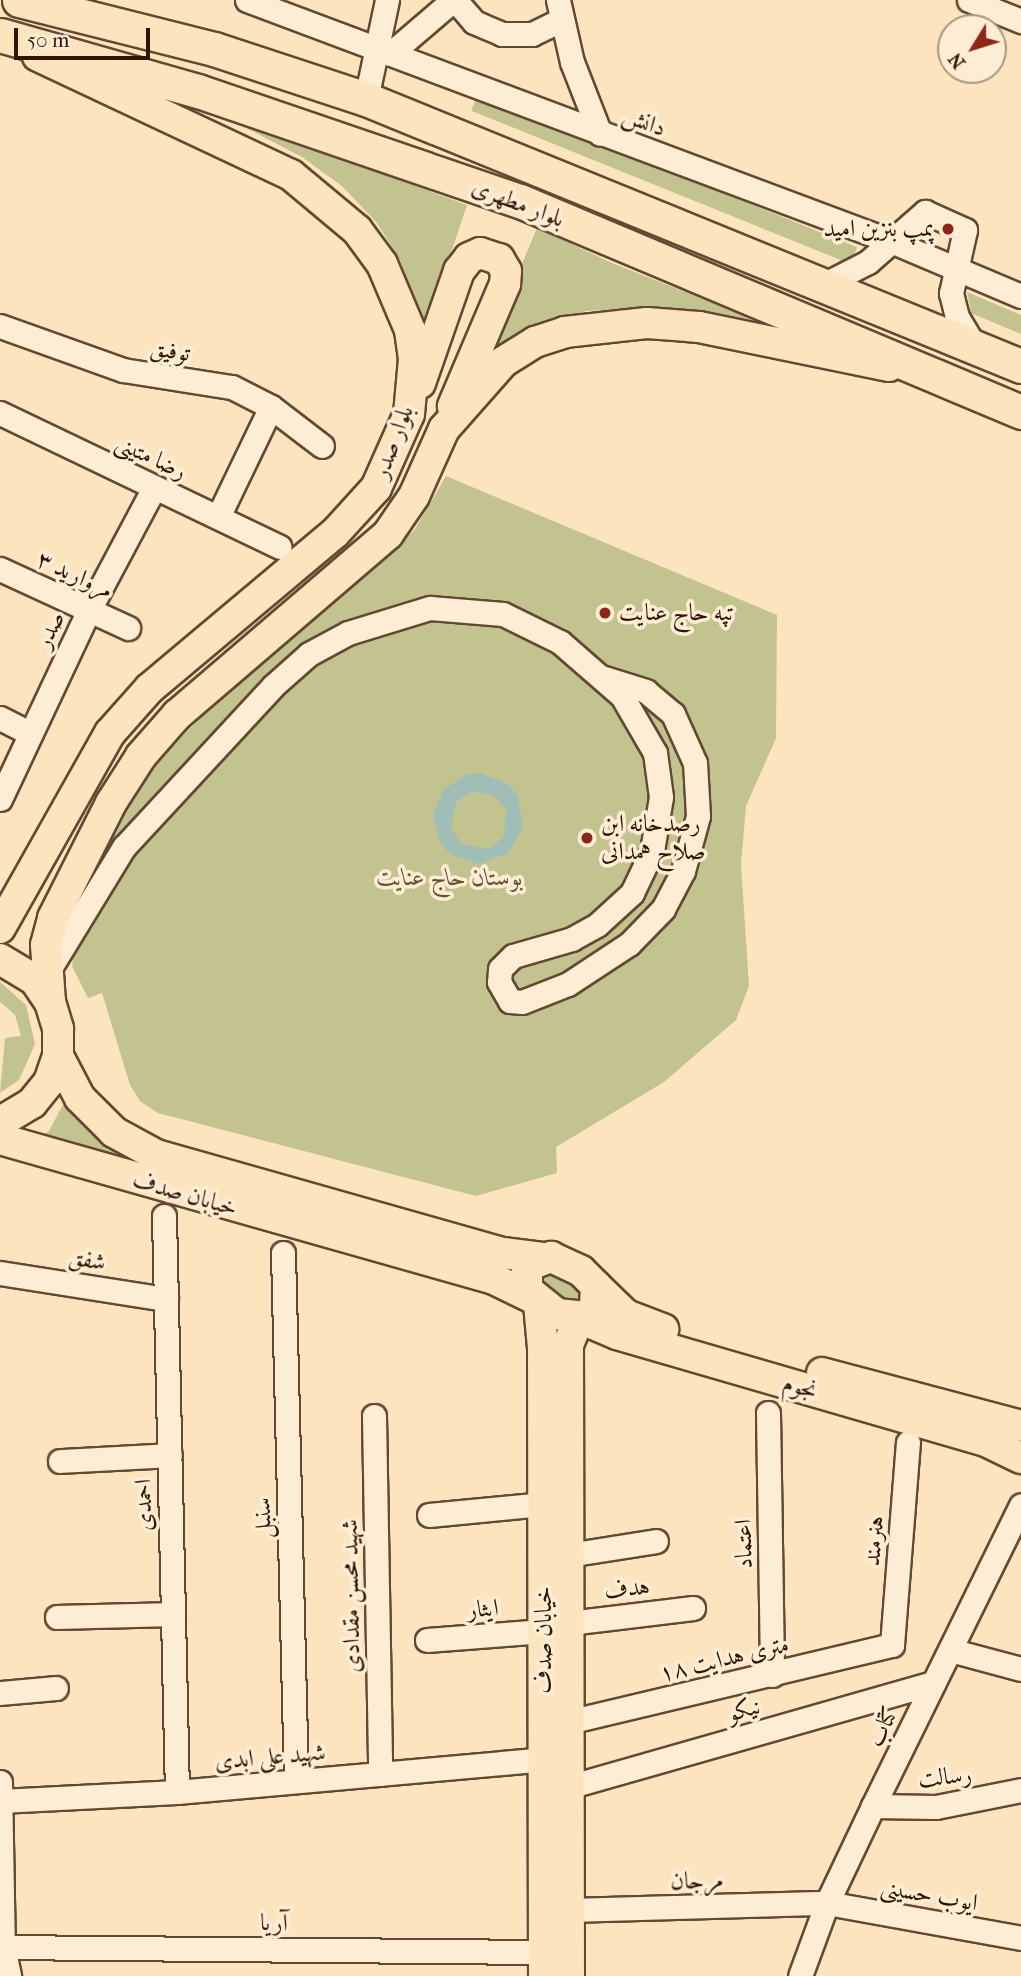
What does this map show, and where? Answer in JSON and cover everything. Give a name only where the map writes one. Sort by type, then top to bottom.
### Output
[{"type":"highway","name":"بلوار مطهری","points":[[19,0],[214,49],[366,99],[819,287],[1021,366]]},
{"type":"highway","name":"بلوار مطهری","points":[[0,37],[198,91],[520,201],[1021,412]]},
{"type":"main road","name":"بلوار صدر","points":[[0,37],[291,175],[357,230],[382,264],[410,330],[414,359],[409,414],[376,488],[360,509],[150,688],[110,733],[0,928]]},
{"type":"main road","points":[[409,414],[459,271],[469,258],[490,254],[499,258],[506,271],[505,284],[444,429]]},
{"type":"main road","name":"بلوار صدر","points":[[48,989],[46,945],[53,918],[111,803],[141,756],[177,715],[388,534],[414,496],[444,429],[503,362],[535,341],[606,324],[699,327],[926,373]]},
{"type":"main road","points":[[0,959],[48,989],[58,1029],[58,1056],[48,1082],[32,1103],[0,1122]]},
{"type":"main road","name":"خیابان صدف","points":[[58,1056],[89,1107],[114,1132],[156,1155],[503,1253],[541,1258]]},
{"type":"main road","name":"خیابان صدف","points":[[0,1139],[494,1279],[535,1300],[544,1348],[544,1504],[568,1722],[569,1976]]},
{"type":"main road","points":[[541,1258],[565,1261],[596,1286],[595,1308],[579,1318],[557,1314],[535,1300],[524,1271],[541,1258]]},
{"type":"main road","name":"نجوم","points":[[596,1286],[626,1315],[650,1325],[1021,1426]]},
{"type":"main road","name":"خیابان صدف","points":[[544,1964],[544,1759],[556,1627],[568,1555],[568,1345],[579,1318]]},
{"type":"main road","name":"نجوم","points":[[579,1318],[617,1334],[988,1443],[1021,1458]]},
{"type":"street","name":"دانش","points":[[248,0],[893,242],[1021,296]]},
{"type":"street","points":[[366,99],[384,52],[387,0]]},
{"type":"street","points":[[384,52],[454,0],[474,22],[502,34],[532,34],[558,10],[600,134]]},
{"type":"street","points":[[969,0],[1021,21]]},
{"type":"street","points":[[819,287],[848,275],[893,242],[925,212],[965,230],[953,267],[953,306],[975,347]]},
{"type":"street","name":"توفیق","points":[[0,326],[123,370],[232,387],[271,407],[323,446]]},
{"type":"street","points":[[218,517],[271,407]]},
{"type":"street","name":"رضا متینی","points":[[0,413],[280,547]]},
{"type":"street","name":"صدر","points":[[0,799],[89,610],[155,488]]},
{"type":"street","name":"مروارید ۳","points":[[0,569],[128,628]]},
{"type":"street","points":[[48,989],[124,847],[253,705],[294,666],[328,643],[430,608],[470,609],[526,623],[560,642],[601,677],[633,712],[655,753],[662,797],[652,851],[632,893],[597,925],[504,962],[499,982],[510,1001],[550,993],[629,944],[672,894],[690,846],[698,793],[685,734],[673,714],[646,691],[601,677]]},
{"type":"street","points":[[0,718],[30,733]]},
{"type":"street","name":"احمدی","points":[[164,1216],[177,1792]]},
{"type":"street","name":"سنبل","points":[[283,1253],[296,1781]]},
{"type":"street","name":"شفق","points":[[0,1273],[166,1299]]},
{"type":"street","name":"اعتماد","points":[[768,1413],[772,1675]]},
{"type":"street","name":"شهید محسن مقدادی","points":[[374,1416],[380,1774]]},
{"type":"street","name":"هنرمند","points":[[891,1644],[908,1443]]},
{"type":"street","points":[[60,1461],[170,1455]]},
{"type":"street","points":[[429,1515],[544,1504]]},
{"type":"street","name":"کتاب","points":[[800,1976],[827,1903],[1021,1505]]},
{"type":"street","points":[[568,1555],[656,1541]]},
{"type":"street","name":"هدف","points":[[556,1627],[693,1608]]},
{"type":"street","points":[[57,1617],[173,1614]]},
{"type":"street","name":"ایثار","points":[[427,1640],[556,1627]]},
{"type":"street","name":"۱۸ متری هدایت","points":[[568,1722],[772,1675],[891,1644]]},
{"type":"street","points":[[950,1650],[1021,1669]]},
{"type":"street","name":"نیکو","points":[[568,1787],[934,1683]]},
{"type":"street","points":[[0,1693],[56,1688]]},
{"type":"street","name":"شهید علی ابدی","points":[[1,1795],[177,1792],[544,1759]]},
{"type":"street","name":"رسالت","points":[[873,1806],[936,1807],[1021,1790]]},
{"type":"street","points":[[1,1795],[2,1947],[9,1976]]},
{"type":"street","name":"مرجان","points":[[569,1910],[827,1903]]},
{"type":"street","name":"ایوب حسینی","points":[[827,1903],[1021,1938]]},
{"type":"street","name":"آریا","points":[[2,1947],[544,1964]]},
{"type":"green space","points":[[478,94],[857,247],[850,264],[471,111]]},
{"type":"green space","points":[[214,111],[467,205],[425,330],[400,260],[377,223],[343,187],[302,157]]},
{"type":"green space","points":[[537,228],[612,263],[756,320],[659,307],[586,311],[515,335],[484,355]]},
{"type":"green space","points":[[967,292],[1021,315],[1021,334],[971,313]]},
{"type":"green space","name":"بوستان حاج عنایت","points":[[446,476],[777,615],[776,738],[746,806],[741,865],[749,986],[736,1020],[664,1082],[556,1147],[557,1173],[476,1196],[158,1113],[140,1101],[130,1085],[102,993],[88,998],[72,966],[78,915],[124,807],[150,770],[224,693],[373,570],[415,529]]},
{"type":"green space","points":[[0,982],[26,1005],[35,1044],[19,1080],[0,1093],[5,1038],[21,1036],[15,1015],[0,1002]]},
{"type":"green space","points":[[66,1099],[89,1128],[146,1165],[37,1138],[49,1131]]},
{"type":"green space","points":[[537,1267],[583,1285],[582,1307],[555,1303],[533,1272]]},
{"type":"water","points":[[480,773],[508,784],[518,796],[523,827],[508,853],[479,864],[450,854],[440,843],[433,816],[443,790],[466,775]],"holes":[[[472,792],[492,794],[506,808],[504,837],[488,849],[462,844],[451,829],[456,802]]]},
{"type":"place","name":"پمپ بنزین امید","points":[[948,229]]},
{"type":"place","name":"تپه حاج عنایت","points":[[605,613]]},
{"type":"place","name":"رصدخانه ابن صلاح همدانی","points":[[587,838]]}]
